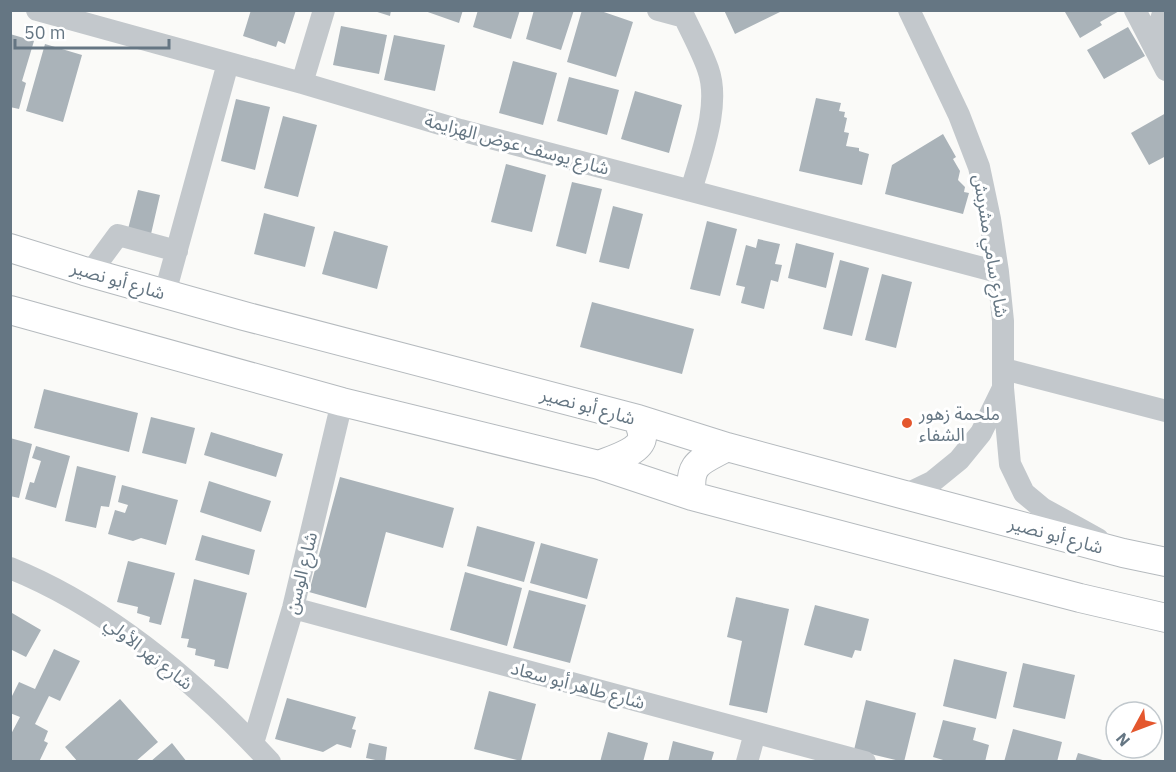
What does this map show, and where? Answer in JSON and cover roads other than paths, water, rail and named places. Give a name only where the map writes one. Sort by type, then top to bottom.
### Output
[{"type":"main road","name":"شارع أبو نصير","points":[[10,248],[244,316],[638,419],[727,447],[905,495],[1123,553],[1166,562]]},
{"type":"main road","points":[[10,310],[342,402],[598,465],[692,496],[1069,595],[1166,618]]},
{"type":"main road","points":[[598,465],[623,456],[639,445],[643,434],[638,419]]},
{"type":"main road","points":[[692,496],[690,481],[695,467],[727,447]]},
{"type":"street","name":"شارع يوسف عوض الهزايمة","points":[[37,10],[302,83],[460,130],[998,272]]},
{"type":"street","points":[[302,83],[324,10]]},
{"type":"street","points":[[658,10],[682,14],[709,71],[713,100],[691,191]]},
{"type":"street","name":"شارع سامي مشربش","points":[[909,10],[959,115],[979,167],[998,272],[1003,321],[1003,379],[1010,464],[1024,493],[1042,508],[1123,553]]},
{"type":"street","points":[[1135,10],[1166,70]]},
{"type":"street","points":[[1153,45],[1164,10]]},
{"type":"street","points":[[165,293],[228,63]]},
{"type":"street","points":[[90,273],[118,235],[177,251]]},
{"type":"street","points":[[1003,379],[1166,411]]},
{"type":"street","name":"شارع سامي مشربش","points":[[905,495],[932,482],[959,460],[981,433],[1003,379]]},
{"type":"street","name":"شارع الوسن","points":[[253,743],[292,608],[342,402]]},
{"type":"street","name":"شارع نهر الأولي","points":[[10,568],[36,578],[83,603],[152,653],[208,700],[270,762]]},
{"type":"street","name":"شارع طاهر أبو سعاد","points":[[292,608],[864,762]]},
{"type":"street","points":[[747,762],[755,733]]},
{"type":"place","name":"ملحمة زهور الشفاء","points":[[907,423]]}]
